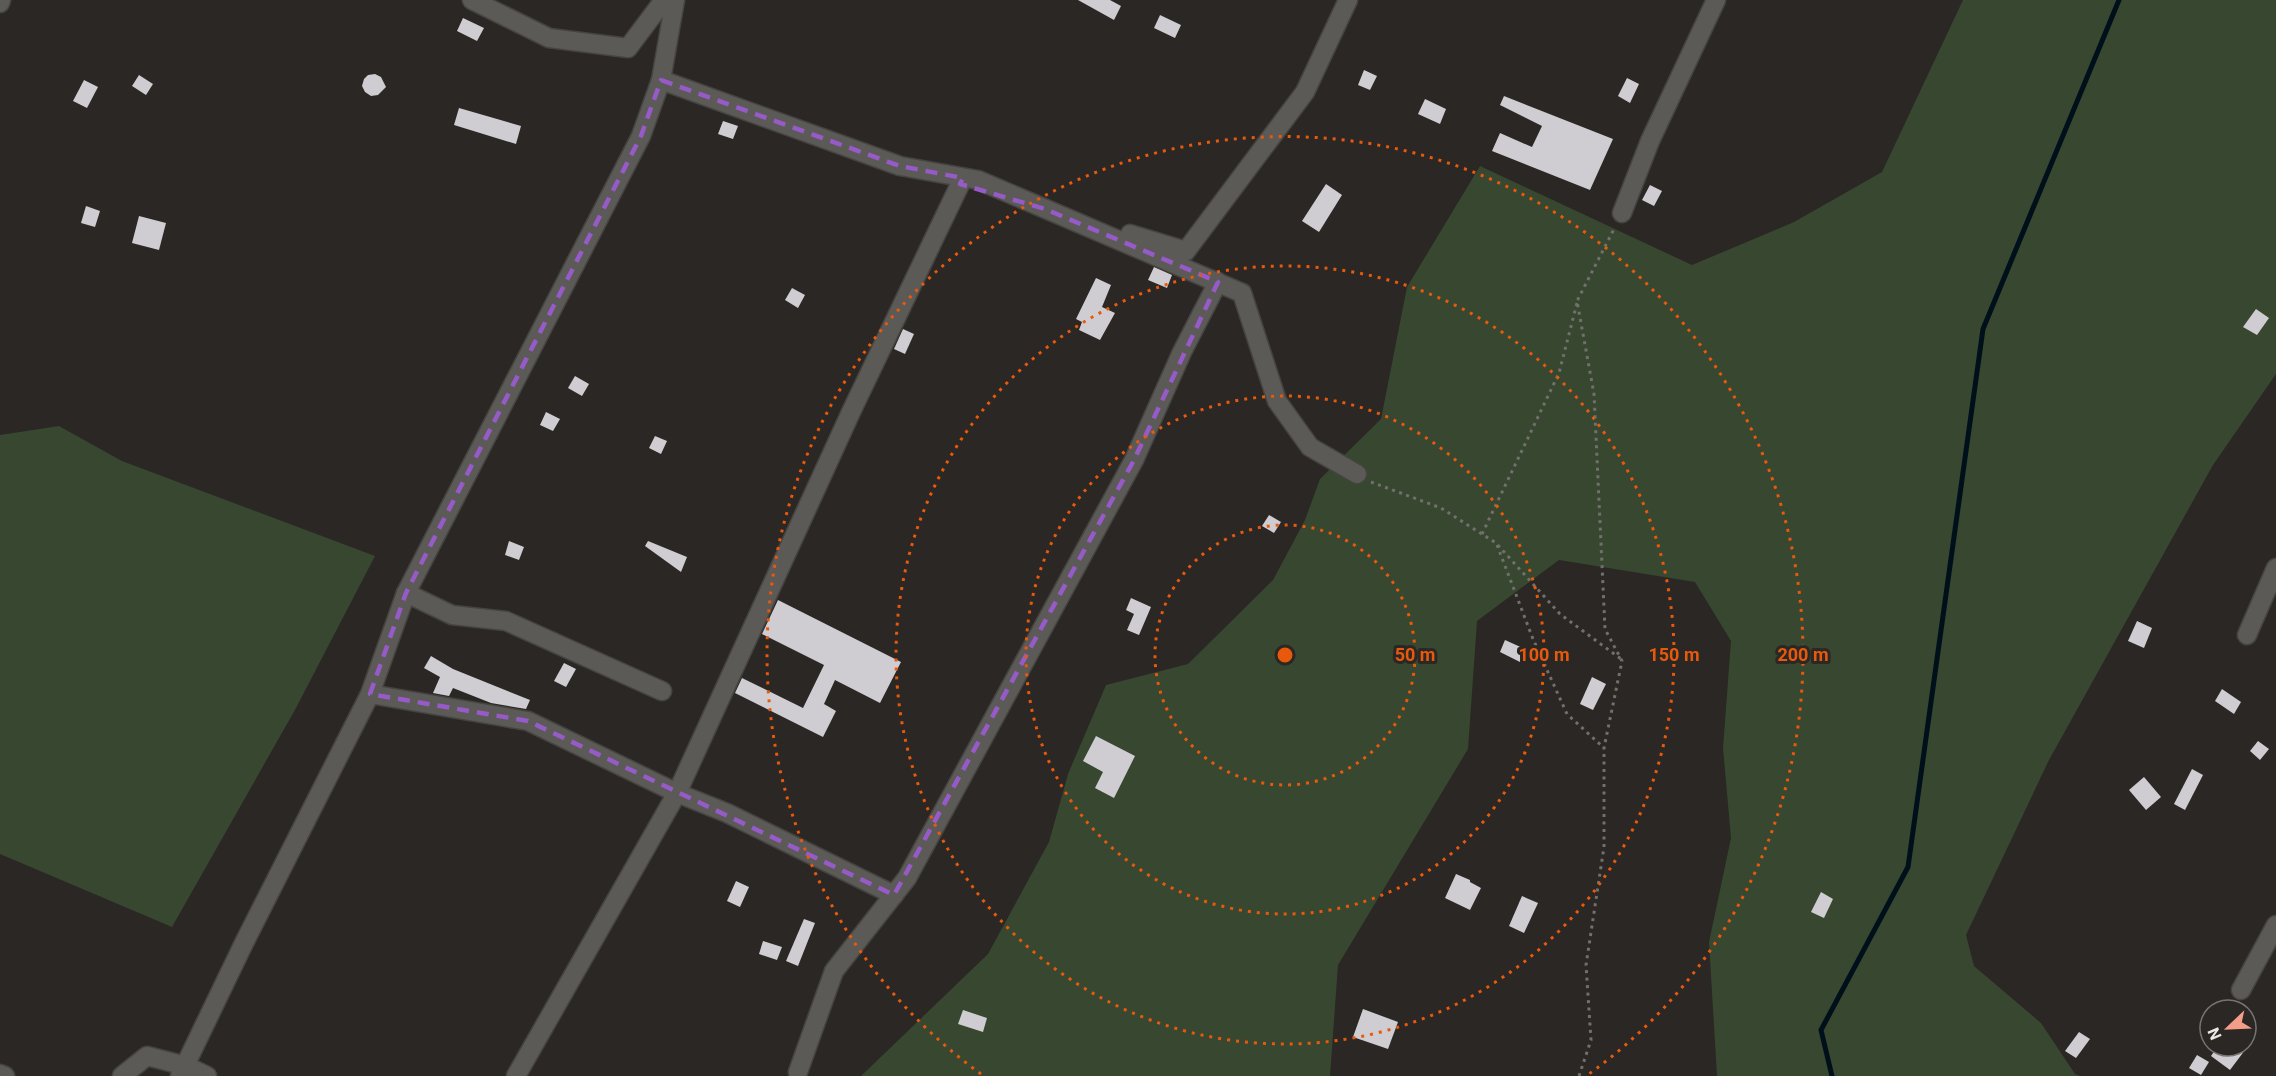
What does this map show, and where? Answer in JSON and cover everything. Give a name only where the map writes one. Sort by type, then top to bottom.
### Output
[{"type":"street","points":[[472,0],[549,38],[628,48],[664,0]]},
{"type":"street","points":[[183,1071],[244,943],[370,694],[406,593],[636,145],[661,80],[675,0]]},
{"type":"street","points":[[924,173],[1186,251],[1305,92],[1348,0]]},
{"type":"street","points":[[1622,213],[1650,141],[1716,0]]},
{"type":"street","points":[[661,80],[900,166],[978,180],[1242,293],[1277,400],[1310,447],[1357,474]]},
{"type":"street","points":[[516,1076],[677,793],[850,412],[963,178]]},
{"type":"street","points":[[798,1072],[834,970],[908,878],[1134,460],[1182,352],[1218,282]]},
{"type":"street","points":[[2247,635],[2276,568]]},
{"type":"street","points":[[406,593],[452,615],[506,621],[662,691]]},
{"type":"street","points":[[370,694],[528,721],[677,793],[727,813],[894,895]]},
{"type":"street","points":[[2241,990],[2276,925]]},
{"type":"street","points":[[122,1076],[147,1056],[183,1071],[207,1076]]},
{"type":"street","points":[[0,1074],[5,1076]]},
{"type":"path","points":[[1482,534],[1559,373],[1577,301],[1622,213]]},
{"type":"path","points":[[1577,301],[1594,394],[1605,629],[1622,661],[1604,748],[1604,847],[1586,965],[1591,1040],[1579,1076]]},
{"type":"path","points":[[1357,474],[1382,487],[1441,508],[1496,543],[1560,615],[1622,661]]},
{"type":"path","points":[[1496,543],[1533,639],[1567,714],[1604,748]]},
{"type":"highlighted area","points":[[661,80],[900,166],[963,178],[960,184],[1045,209],[1218,282],[1134,460],[894,895],[528,721],[370,694],[406,593],[641,136]]},
{"type":"green space","points":[[1963,0],[2276,0],[2276,374],[2213,465],[2049,760],[1966,935],[1974,966],[2041,1023],[2075,1074],[2080,1076],[1717,1076],[1709,942],[1731,838],[1723,748],[1731,641],[1695,582],[1559,560],[1477,621],[1468,749],[1338,965],[1330,1076],[861,1076],[988,954],[1049,842],[1068,774],[1106,685],[1188,664],[1273,580],[1305,520],[1320,479],[1381,419],[1407,287],[1480,166],[1692,265],[1794,222],[1882,172]]},
{"type":"green space","points":[[59,426],[122,461],[375,556],[296,708],[172,927],[0,854],[0,435]]},
{"type":"building","points":[[1078,0],[1110,0],[1121,6],[1114,20]]},
{"type":"building","points":[[1160,15],[1181,25],[1175,38],[1154,28]]},
{"type":"building","points":[[463,18],[484,28],[477,41],[457,31]]},
{"type":"building","points":[[1364,70],[1377,76],[1370,90],[1358,85]]},
{"type":"building","points":[[375,74],[381,77],[386,87],[378,95],[371,96],[362,86],[368,75]]},
{"type":"building","points":[[139,75],[153,84],[146,95],[132,86]]},
{"type":"building","points":[[1627,78],[1639,84],[1630,103],[1618,96]]},
{"type":"building","points":[[84,80],[98,87],[87,108],[73,101]]},
{"type":"building","points":[[1504,96],[1613,139],[1590,190],[1492,151],[1500,133],[1532,147],[1542,126],[1500,105]]},
{"type":"building","points":[[1425,99],[1446,109],[1440,124],[1418,114]]},
{"type":"building","points":[[459,108],[521,126],[516,144],[454,125]]},
{"type":"building","points":[[723,121],[738,126],[733,139],[718,134]]},
{"type":"building","points":[[1326,184],[1342,195],[1319,232],[1302,221]]},
{"type":"building","points":[[1650,185],[1662,191],[1654,206],[1642,200]]},
{"type":"building","points":[[86,206],[100,211],[95,227],[81,223]]},
{"type":"building","points":[[139,216],[166,223],[159,250],[132,243]]},
{"type":"building","points":[[1154,267],[1172,275],[1167,288],[1148,280]]},
{"type":"building","points":[[1096,278],[1111,285],[1102,307],[1115,313],[1100,340],[1079,330],[1082,322],[1076,319]]},
{"type":"building","points":[[792,288],[805,295],[798,308],[785,300]]},
{"type":"building","points":[[2256,309],[2269,318],[2257,335],[2243,327]]},
{"type":"building","points":[[903,329],[914,334],[905,354],[894,349]]},
{"type":"building","points":[[575,376],[589,384],[582,396],[568,388]]},
{"type":"building","points":[[546,412],[560,419],[553,431],[540,425]]},
{"type":"building","points":[[655,436],[667,441],[661,454],[649,448]]},
{"type":"building","points":[[1269,515],[1281,522],[1274,533],[1262,526]]},
{"type":"building","points":[[509,541],[524,547],[519,560],[505,555]]},
{"type":"building","points":[[648,541],[687,557],[681,572],[645,546]]},
{"type":"building","points":[[1131,598],[1151,607],[1139,635],[1127,630],[1134,614],[1126,610]]},
{"type":"building","points":[[778,600],[901,662],[880,703],[835,680],[824,704],[836,711],[823,737],[735,693],[742,678],[803,708],[824,665],[762,634]]},
{"type":"building","points":[[2137,621],[2152,628],[2144,648],[2128,641]]},
{"type":"building","points":[[1505,640],[1525,649],[1520,662],[1500,652]]},
{"type":"building","points":[[431,656],[453,669],[530,700],[526,709],[491,703],[453,688],[449,696],[433,693],[440,677],[424,668]]},
{"type":"building","points":[[564,663],[576,669],[566,687],[554,681]]},
{"type":"building","points":[[1592,677],[1606,684],[1593,710],[1580,704]]},
{"type":"building","points":[[2222,689],[2241,702],[2234,714],[2215,701]]},
{"type":"building","points":[[1096,736],[1135,756],[1114,798],[1095,788],[1103,772],[1083,761]]},
{"type":"building","points":[[2258,741],[2269,749],[2260,760],[2250,751]]},
{"type":"building","points":[[2192,769],[2203,775],[2185,810],[2174,804]]},
{"type":"building","points":[[2144,777],[2161,797],[2146,810],[2129,790]]},
{"type":"building","points":[[1456,874],[1481,888],[1470,910],[1445,898]]},
{"type":"building","points":[[736,881],[749,887],[740,907],[727,901]]},
{"type":"building","points":[[1821,892],[1833,899],[1824,918],[1811,912]]},
{"type":"building","points":[[1522,896],[1538,903],[1524,933],[1509,926]]},
{"type":"building","points":[[804,919],[815,923],[798,966],[786,961]]},
{"type":"building","points":[[763,941],[782,947],[777,960],[759,954]]},
{"type":"building","points":[[1363,1009],[1398,1022],[1388,1049],[1353,1037]]},
{"type":"building","points":[[963,1010],[987,1018],[983,1032],[958,1024]]},
{"type":"building","points":[[2079,1032],[2090,1039],[2076,1058],[2065,1051]]},
{"type":"building","points":[[2197,1055],[2198,1058],[2209,1062],[2201,1075],[2189,1068]]},
{"type":"building","points":[[2214,1058],[2239,1058],[2230,1070]]},
{"type":"waterway","points":[[1832,1076],[1821,1030],[1908,867],[1983,329],[2119,0]]}]
